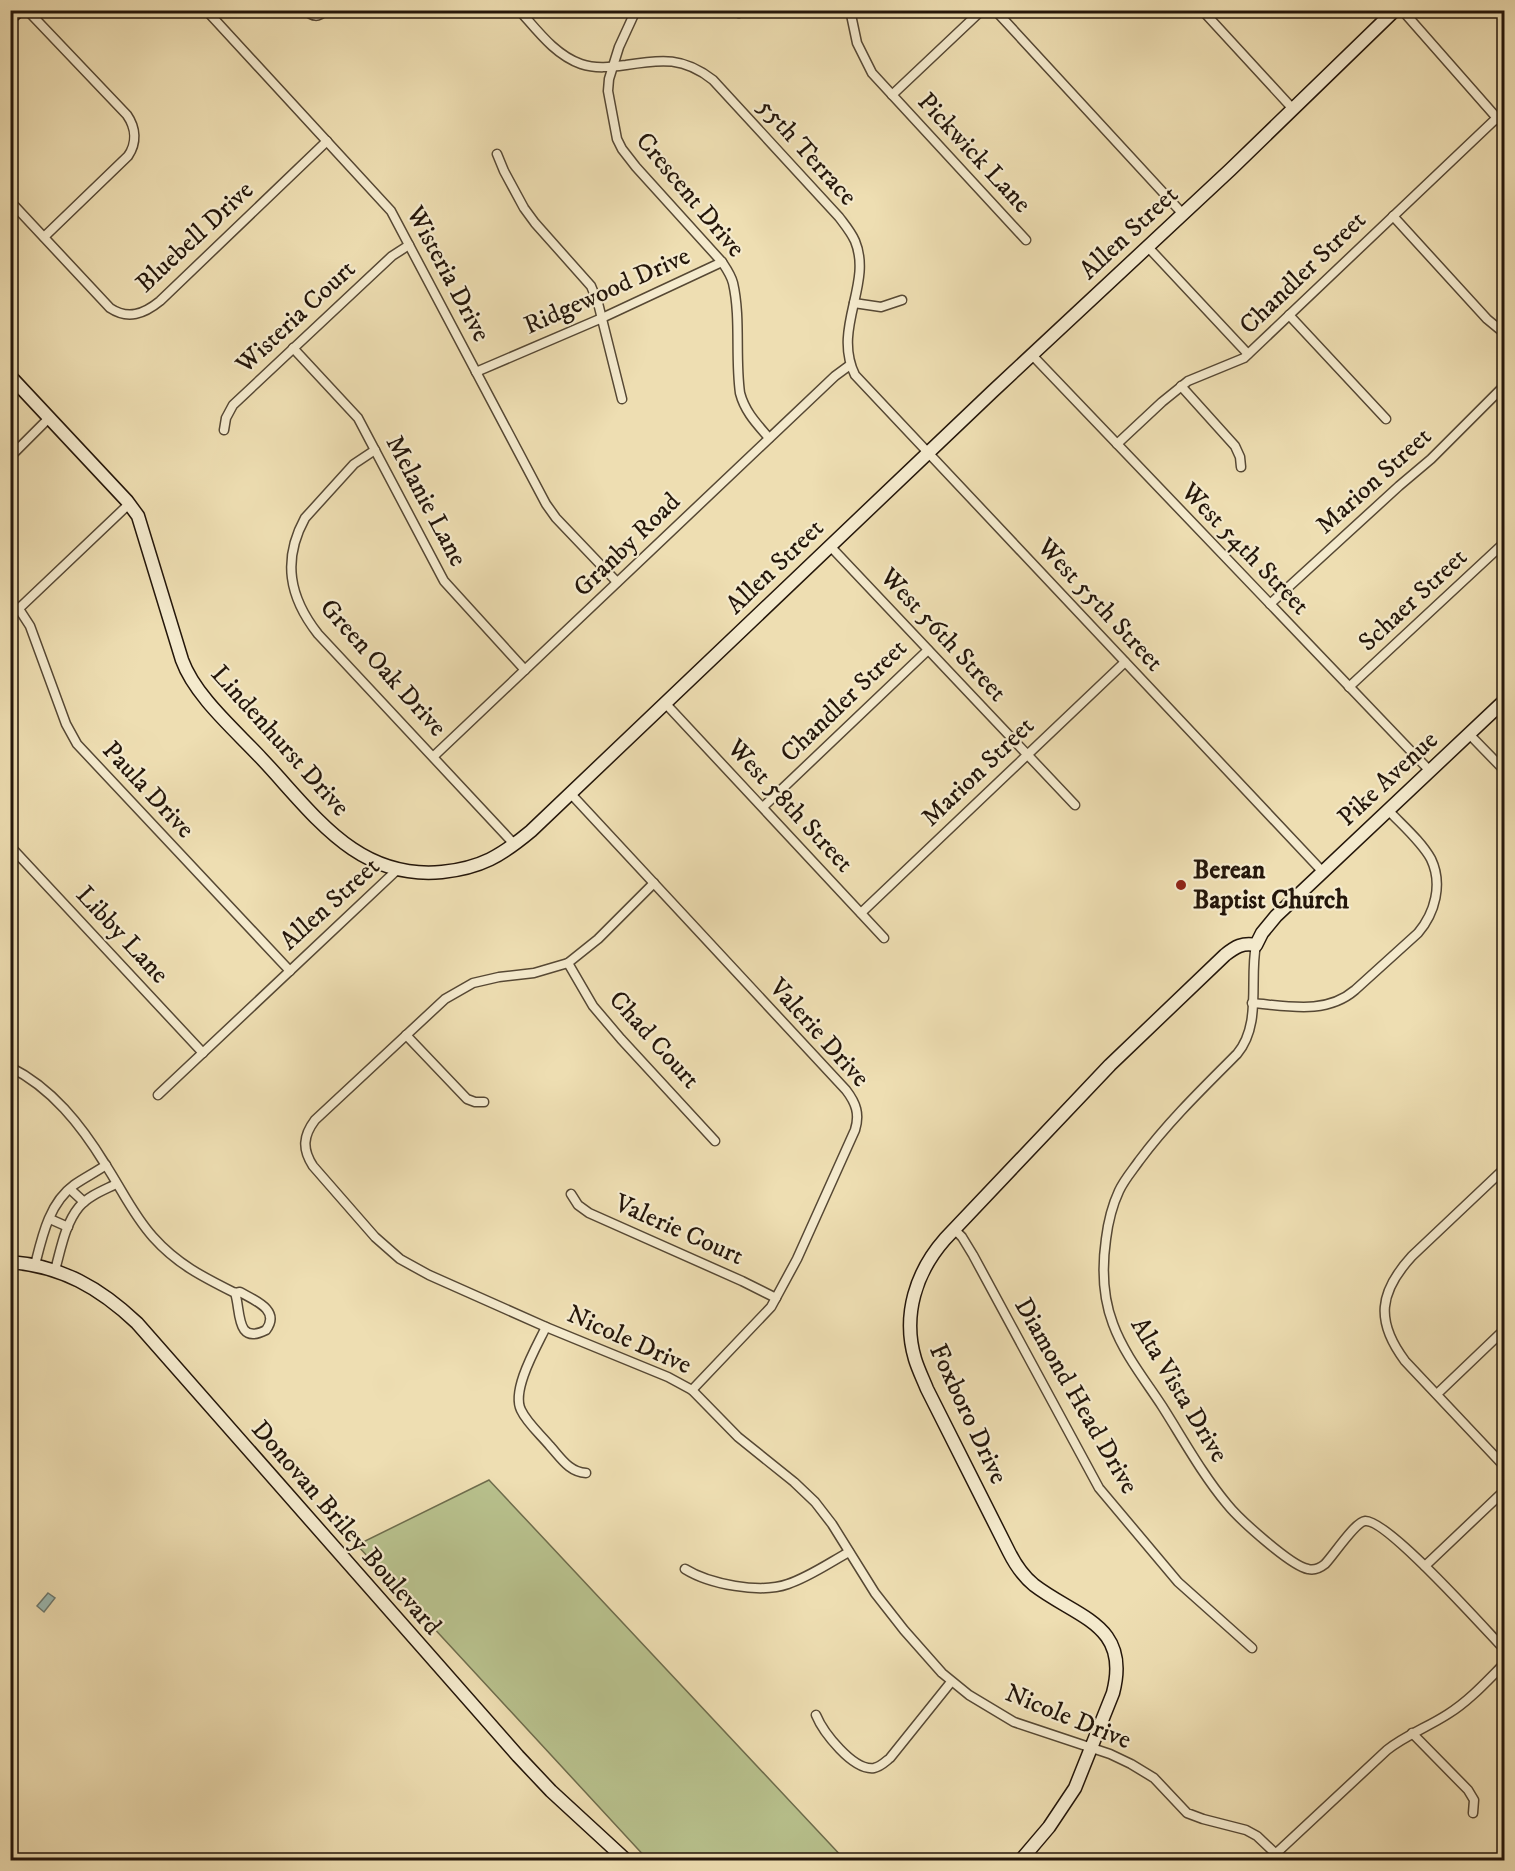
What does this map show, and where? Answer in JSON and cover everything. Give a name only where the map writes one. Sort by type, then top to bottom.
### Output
[{"type":"street","points":[[10,18],[19,10]]},
{"type":"street","points":[[27,10],[127,115],[135,132],[134,144],[128,156],[44,237]]},
{"type":"street","name":"Wisteria Drive","points":[[206,10],[391,211],[546,504],[556,518],[617,582]]},
{"type":"street","points":[[305,10],[318,16],[326,10]]},
{"type":"street","points":[[519,10],[552,46],[567,58],[582,65],[611,68]]},
{"type":"street","name":"Crescent Drive","points":[[636,10],[611,68],[608,91],[614,130],[622,150],[722,262],[733,282],[740,393],[743,404],[751,417],[769,438]]},
{"type":"street","points":[[733,10],[739,13],[751,10]]},
{"type":"street","name":"Pickwick Lane","points":[[850,10],[857,43],[872,73],[1026,240]]},
{"type":"street","points":[[892,95],[982,10]]},
{"type":"street","points":[[995,10],[1182,213]]},
{"type":"street","points":[[1202,10],[1293,110]]},
{"type":"street","name":"Allen Street","points":[[158,1095],[397,870],[433,873],[466,869],[493,859],[515,844],[571,794],[927,453],[1293,110],[1395,10]]},
{"type":"street","points":[[1402,10],[1504,126]]},
{"type":"street","name":"55th Terrace","points":[[611,68],[661,61],[693,66],[713,80],[850,231],[859,262],[847,338],[850,365]]},
{"type":"street","name":"Chandler Street","points":[[1117,444],[1181,387],[1196,377],[1239,360],[1248,354],[1504,111]]},
{"type":"street","name":"Bluebell Drive","points":[[10,201],[110,308],[123,315],[143,312],[160,301],[327,141]]},
{"type":"street","points":[[497,154],[508,179],[534,223],[591,286],[602,318],[622,399]]},
{"type":"street","points":[[1394,216],[1487,319],[1504,333]]},
{"type":"street","name":"Wisteria Court","points":[[224,430],[226,418],[233,405],[392,256],[409,245]]},
{"type":"street","points":[[1147,246],[1248,354]]},
{"type":"street","name":"Ridgewood Drive","points":[[476,372],[602,318],[722,262]]},
{"type":"street","points":[[854,303],[881,307],[902,300]]},
{"type":"street","points":[[1289,315],[1386,419]]},
{"type":"street","name":"Melanie Lane","points":[[293,348],[351,410],[375,450],[444,581],[525,670]]},
{"type":"street","name":"West 54th Street","points":[[1032,355],[1430,771]]},
{"type":"street","name":"Granby Road","points":[[434,756],[769,438],[835,376],[850,365]]},
{"type":"street","name":"West 55th Street","points":[[850,365],[866,388],[1322,872]]},
{"type":"street","name":"Lindenhurst Drive","points":[[10,376],[129,504],[141,523],[184,667],[197,689],[339,840],[365,857],[397,870]]},
{"type":"street","name":"Marion Street","points":[[1270,604],[1431,459],[1504,386]]},
{"type":"street","points":[[1181,387],[1235,446],[1241,467]]},
{"type":"street","points":[[10,457],[49,418]]},
{"type":"street","name":"Green Oak Drive","points":[[375,450],[354,464],[305,518],[292,553],[291,574],[294,593],[300,608],[318,634],[515,844]]},
{"type":"street","points":[[10,617],[129,504]]},
{"type":"street","name":"Schaer Street","points":[[1349,687],[1504,543]]},
{"type":"street","name":"West 56th Street","points":[[830,546],[1075,805]]},
{"type":"street","name":"Paula Drive","points":[[19,609],[30,626],[66,724],[77,744],[290,971]]},
{"type":"street","name":"Chandler Street","points":[[763,807],[928,650]]},
{"type":"street","name":"Marion Street","points":[[861,913],[1125,662]]},
{"type":"street","name":"Pike Avenue","points":[[1256,945],[1262,933],[1276,916],[1504,701]]},
{"type":"street","name":"West 58th Street","points":[[665,703],[884,938]]},
{"type":"street","points":[[1469,734],[1504,770]]},
{"type":"street","name":"Valerie Drive","points":[[571,794],[840,1083],[856,1105],[858,1117],[855,1130],[797,1259],[776,1299],[760,1321],[692,1390]]},
{"type":"street","points":[[1252,1004],[1306,1008],[1334,1004],[1346,998],[1427,922],[1435,901],[1436,890],[1432,861],[1421,845],[1388,810]]},
{"type":"street","name":"Libby Lane","points":[[10,846],[203,1053]]},
{"type":"street","name":"Nicole Drive","points":[[654,883],[598,939],[568,963],[534,973],[473,983],[444,999],[315,1120],[308,1130],[304,1143],[308,1158],[375,1237],[400,1259],[429,1275],[546,1327],[668,1377],[692,1390],[738,1437],[807,1494],[824,1512],[875,1593],[904,1630],[951,1682],[990,1709],[1014,1722],[1092,1748],[1123,1760],[1149,1774],[1187,1813],[1246,1830],[1257,1836],[1273,1857]]},
{"type":"street","name":"Foxboro Drive","points":[[1021,1860],[1061,1811],[1081,1777],[1117,1679],[1116,1655],[1100,1628],[1036,1586],[1024,1576],[1013,1561],[915,1361],[909,1329],[914,1296],[926,1264],[938,1247],[1110,1065],[1205,972],[1233,949],[1248,943],[1256,945]]},
{"type":"street","name":"Alta Vista Drive","points":[[1256,945],[1253,958],[1250,1027],[1240,1050],[1158,1135],[1119,1192],[1112,1211],[1104,1258],[1106,1297],[1113,1324],[1119,1339],[1219,1494],[1242,1520],[1279,1551],[1300,1567],[1315,1570],[1325,1564],[1357,1526],[1363,1521],[1372,1521],[1396,1538],[1425,1566]]},
{"type":"street","name":"Chad Court","points":[[568,963],[593,1006],[715,1141]]},
{"type":"street","points":[[406,1035],[467,1099],[484,1102]]},
{"type":"street","points":[[10,1067],[25,1074],[53,1096],[81,1126],[139,1220],[153,1237],[195,1273],[235,1293],[240,1292],[265,1306],[271,1316],[271,1322],[266,1330],[249,1333],[243,1328],[238,1315],[235,1293]]},
{"type":"street","points":[[35,1265],[43,1233],[57,1202],[70,1189],[106,1165]]},
{"type":"street","points":[[1504,1168],[1398,1271],[1388,1291],[1385,1318],[1395,1347],[1405,1361],[1504,1466]]},
{"type":"street","points":[[55,1270],[68,1227],[80,1205],[116,1184]]},
{"type":"street","points":[[70,1189],[84,1202]]},
{"type":"street","name":"Valerie Court","points":[[571,1194],[578,1205],[589,1213],[742,1281],[776,1299]]},
{"type":"street","points":[[50,1219],[68,1227]]},
{"type":"street","name":"Diamond Head Drive","points":[[954,1229],[973,1255],[1099,1488],[1178,1582],[1252,1648]]},
{"type":"street","name":"Donovan Briley Boulevard","points":[[10,1262],[55,1270],[83,1283],[107,1297],[137,1323],[518,1756],[550,1791],[626,1860]]},
{"type":"street","points":[[546,1327],[523,1379],[518,1394],[519,1407],[568,1466],[577,1472],[586,1473]]},
{"type":"street","points":[[1437,1394],[1504,1330]]},
{"type":"street","points":[[1504,1491],[1425,1566],[1504,1648]]},
{"type":"street","points":[[685,1569],[723,1584],[774,1587],[794,1582],[849,1552]]},
{"type":"street","points":[[1273,1857],[1387,1750],[1412,1733],[1450,1714],[1504,1664]]},
{"type":"street","points":[[816,1715],[825,1734],[850,1758],[873,1768],[890,1758],[951,1682]]},
{"type":"street","points":[[1412,1733],[1468,1790],[1474,1800],[1473,1813]]},
{"type":"green space","points":[[489,1480],[845,1860],[648,1860],[357,1545]]},
{"type":"water","points":[[48,1593],[55,1598],[44,1612],[37,1606]]},
{"type":"place","name":"Berean Baptist Church","points":[[1181,885]]}]
